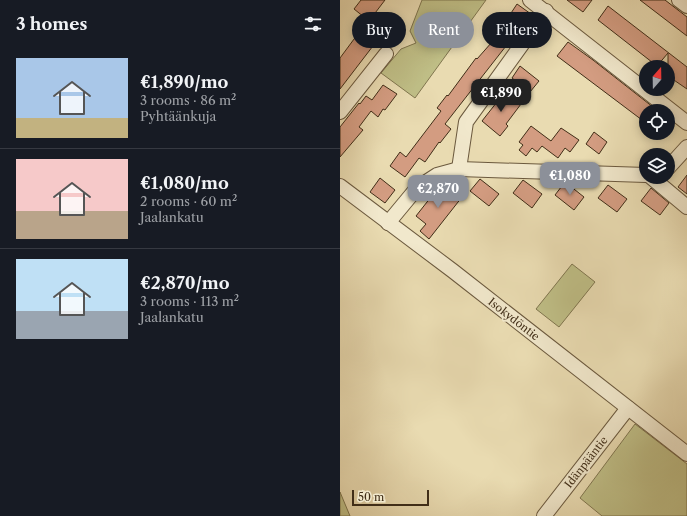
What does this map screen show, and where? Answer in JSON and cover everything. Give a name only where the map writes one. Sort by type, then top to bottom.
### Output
[{"type":"street","points":[[530,0],[546,11],[687,123]]},
{"type":"street","points":[[680,0],[687,6]]},
{"type":"street","points":[[460,169],[466,122],[546,11]]},
{"type":"street","points":[[340,112],[386,54]]},
{"type":"street","points":[[675,160],[687,147]]},
{"type":"street","points":[[388,223],[417,188],[437,175],[460,169],[639,175]]},
{"type":"street","points":[[659,184],[687,207]]},
{"type":"street","name":"Isokydöntie","points":[[340,186],[453,271],[687,454]]},
{"type":"street","name":"Idänpääntie","points":[[544,516],[628,408]]},
{"type":"shaded area","points":[[422,0],[486,0],[474,17],[474,12],[417,12]]},
{"type":"shaded area","points":[[414,21],[414,39],[410,31]]},
{"type":"shaded area","points":[[414,44],[414,48],[451,48],[415,98],[381,73],[401,49]]},
{"type":"shaded area","points":[[572,264],[595,282],[559,327],[536,309]]},
{"type":"shaded area","points":[[635,424],[687,464],[687,516],[602,516],[580,498]]},
{"type":"shaded area","points":[[340,492],[350,516],[340,516]]},
{"type":"building","points":[[361,0],[385,0],[376,12],[358,12],[354,9]]},
{"type":"building","points":[[567,0],[592,0],[583,12]]},
{"type":"building","points":[[640,0],[665,0],[687,17],[687,36]]},
{"type":"building","points":[[517,4],[528,12],[512,12]]},
{"type":"building","points":[[608,6],[687,67],[687,89],[675,81],[675,60],[668,60],[668,53],[662,60],[649,60],[598,20]]},
{"type":"building","points":[[352,42],[352,48],[371,48],[340,89],[340,58]]},
{"type":"building","points":[[568,42],[649,104],[639,104],[639,118],[557,56]]},
{"type":"building","points":[[487,48],[504,48],[445,124],[451,129],[440,143],[439,142],[425,162],[419,158],[405,177],[390,166],[400,152],[406,157],[441,111],[437,108],[447,95],[448,96],[476,58],[477,59]]},
{"type":"building","points":[[520,66],[539,81],[530,92],[512,78]]},
{"type":"building","points":[[383,85],[397,94],[385,110],[383,109],[378,117],[371,111],[359,127],[363,130],[340,157],[340,127],[366,96],[372,100]]},
{"type":"building","points":[[502,90],[521,104],[506,124],[508,126],[500,136],[482,121],[497,102],[494,100]]},
{"type":"building","points":[[531,126],[551,141],[561,128],[579,140],[570,152],[565,148],[558,158],[542,146],[537,152],[532,148],[526,156],[519,150],[523,145],[519,142]]},
{"type":"building","points":[[594,132],[607,142],[599,154],[586,144]]},
{"type":"building","points":[[687,175],[687,194],[678,187]]},
{"type":"building","points":[[380,178],[395,190],[385,203],[370,192]]},
{"type":"building","points":[[480,179],[499,194],[489,206],[470,191]]},
{"type":"building","points":[[523,180],[542,194],[532,208],[513,193]]},
{"type":"building","points":[[565,182],[584,197],[574,210],[555,195]]},
{"type":"building","points":[[442,183],[462,197],[429,239],[420,231],[426,224],[416,216]]},
{"type":"building","points":[[608,185],[627,199],[617,212],[598,198]]},
{"type":"building","points":[[651,188],[669,203],[660,215],[641,201]]}]
